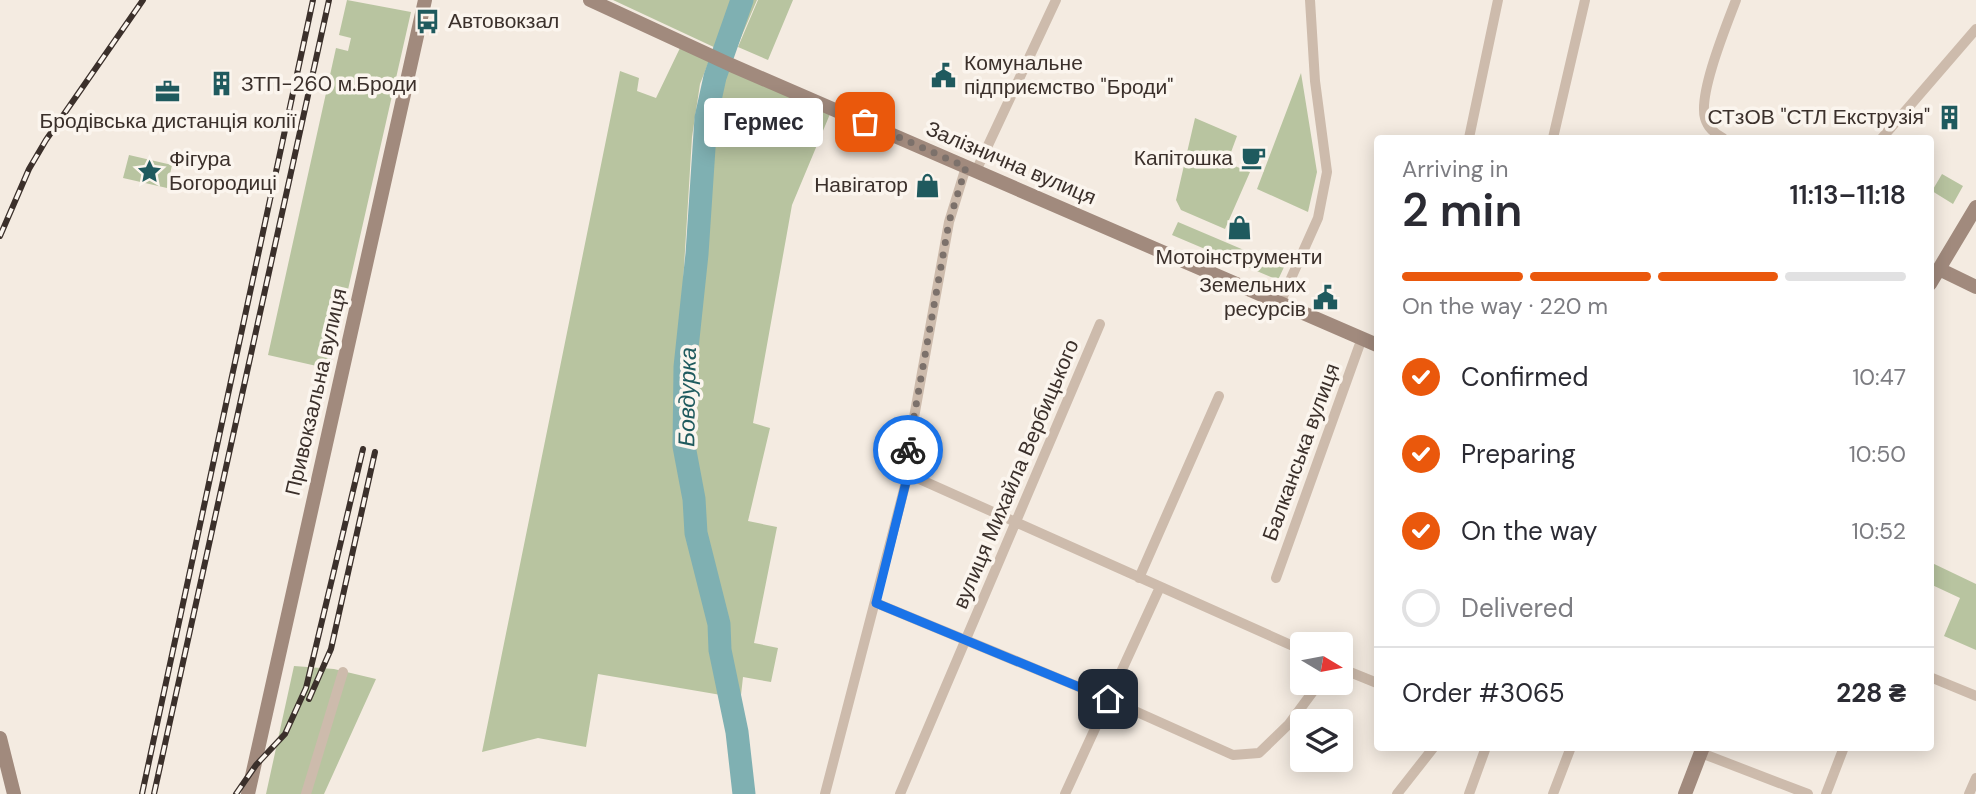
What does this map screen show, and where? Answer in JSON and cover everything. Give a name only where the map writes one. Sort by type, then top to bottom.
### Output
[{"type":"main road","name":"Привокзальна вулиця","points":[[248,794],[425,0]]},
{"type":"main road","name":"Залізнична вулиця","points":[[590,0],[731,65],[1374,344]]},
{"type":"main road","points":[[1934,277],[1976,206]]},
{"type":"main road","points":[[1939,269],[1976,287]]},
{"type":"main road","points":[[0,738],[14,794]]},
{"type":"main road","points":[[1685,794],[1702,751]]},
{"type":"street","points":[[825,794],[908,474],[908,451],[949,222],[971,169],[1056,0]]},
{"type":"street","points":[[1280,303],[1318,218],[1327,172],[1315,81],[1310,0]]},
{"type":"street","points":[[1470,135],[1498,0]]},
{"type":"street","points":[[1554,135],[1585,0]]},
{"type":"street","points":[[1719,135],[1709,127],[1704,115],[1718,47],[1736,0]]},
{"type":"street","points":[[1885,135],[1976,29]]},
{"type":"street","name":"вулиця Михайла Вербицького","points":[[900,794],[1100,324]]},
{"type":"street","name":"Балканська вулиця","points":[[1276,578],[1362,338]]},
{"type":"street","points":[[1139,578],[1219,396]]},
{"type":"street","points":[[908,474],[1290,645]]},
{"type":"street","points":[[1065,794],[1160,587]]},
{"type":"street","points":[[876,603],[1108,699],[1233,755],[1248,756],[1259,752],[1289,723],[1310,695]]},
{"type":"street","points":[[306,794],[344,672]]},
{"type":"street","points":[[1353,673],[1374,682]]},
{"type":"street","points":[[1934,679],[1976,696]]},
{"type":"street","points":[[1397,794],[1431,751]]},
{"type":"street","points":[[1469,794],[1485,751]]},
{"type":"street","points":[[1553,794],[1569,751]]},
{"type":"street","points":[[1704,751],[1808,794]]},
{"type":"street","points":[[1826,794],[1842,751]]},
{"type":"street","points":[[1969,794],[1976,778]]},
{"type":"green space","points":[[347,0],[411,12],[330,369],[268,355],[336,48],[348,51],[351,38],[339,35]]},
{"type":"green space","points":[[613,0],[757,0],[733,56]]},
{"type":"green space","points":[[758,0],[793,0],[768,60],[738,47]]},
{"type":"green space","points":[[680,48],[709,61],[700,84],[692,137],[673,446],[685,501],[690,549],[710,614],[721,695],[598,674],[586,747],[538,738],[482,752],[620,71],[639,78],[637,91],[656,98]]},
{"type":"green space","points":[[712,62],[830,114],[792,205],[753,423],[770,428],[748,521],[777,527],[754,643],[778,648],[771,682],[743,677],[739,713],[751,794],[740,794],[711,614],[692,548],[676,446],[677,390],[695,137],[704,85]]},
{"type":"green space","points":[[1301,73],[1317,172],[1308,212],[1257,189]]},
{"type":"green space","points":[[1195,118],[1237,136],[1227,163],[1250,172],[1225,229],[1181,210],[1176,200]]},
{"type":"green space","points":[[129,155],[172,165],[167,188],[123,178]]},
{"type":"green space","points":[[1942,174],[1963,186],[1953,204],[1934,192]]},
{"type":"green space","points":[[1178,222],[1284,267],[1278,280],[1172,235]]},
{"type":"green space","points":[[1934,564],[1976,584],[1976,650],[1944,636],[1960,598],[1934,586]]},
{"type":"green space","points":[[294,666],[334,669],[376,679],[324,794],[266,794]]},
{"type":"waterway","name":"Бовдурка","points":[[742,0],[715,77],[706,118],[697,254],[685,367],[684,446],[694,499],[696,533],[719,624],[720,650],[737,732],[744,794]]},
{"type":"railway","points":[[0,236],[29,169],[46,140],[143,0]]},
{"type":"railway","points":[[142,794],[313,0]]},
{"type":"railway","points":[[154,794],[329,0]]},
{"type":"railway","points":[[236,794],[256,765],[285,734],[306,688],[363,449]]},
{"type":"railway","points":[[309,699],[331,649],[375,452]]},
{"type":"way so far","points":[[865,122],[966,167],[949,222],[908,450]]},
{"type":"place","name":"Автовокзал","points":[[428,21]]},
{"type":"place","name":"Комунальне підприємство \"Броди\"","points":[[944,75]]},
{"type":"place","name":"ЗТП-260 м.Броди","points":[[221,84]]},
{"type":"place","name":"Бродівська дистанція колії","points":[[168,92]]},
{"type":"place","name":"СТзОВ \"СТЛ Екструзія\"","points":[[1950,117]]},
{"type":"place","name":"Гермес","points":[[865,122]]},
{"type":"place","name":"Капітошка","points":[[1253,158]]},
{"type":"place","name":"Фігура Богородиці","points":[[149,171]]},
{"type":"place","name":"Навігатор","points":[[928,185]]},
{"type":"place","name":"Мотоінструменти","points":[[1239,228]]},
{"type":"place","name":"Земельних ресурсів","points":[[1326,297]]},
{"type":"route","points":[[908,450],[908,474],[876,603],[1108,699]]}]
